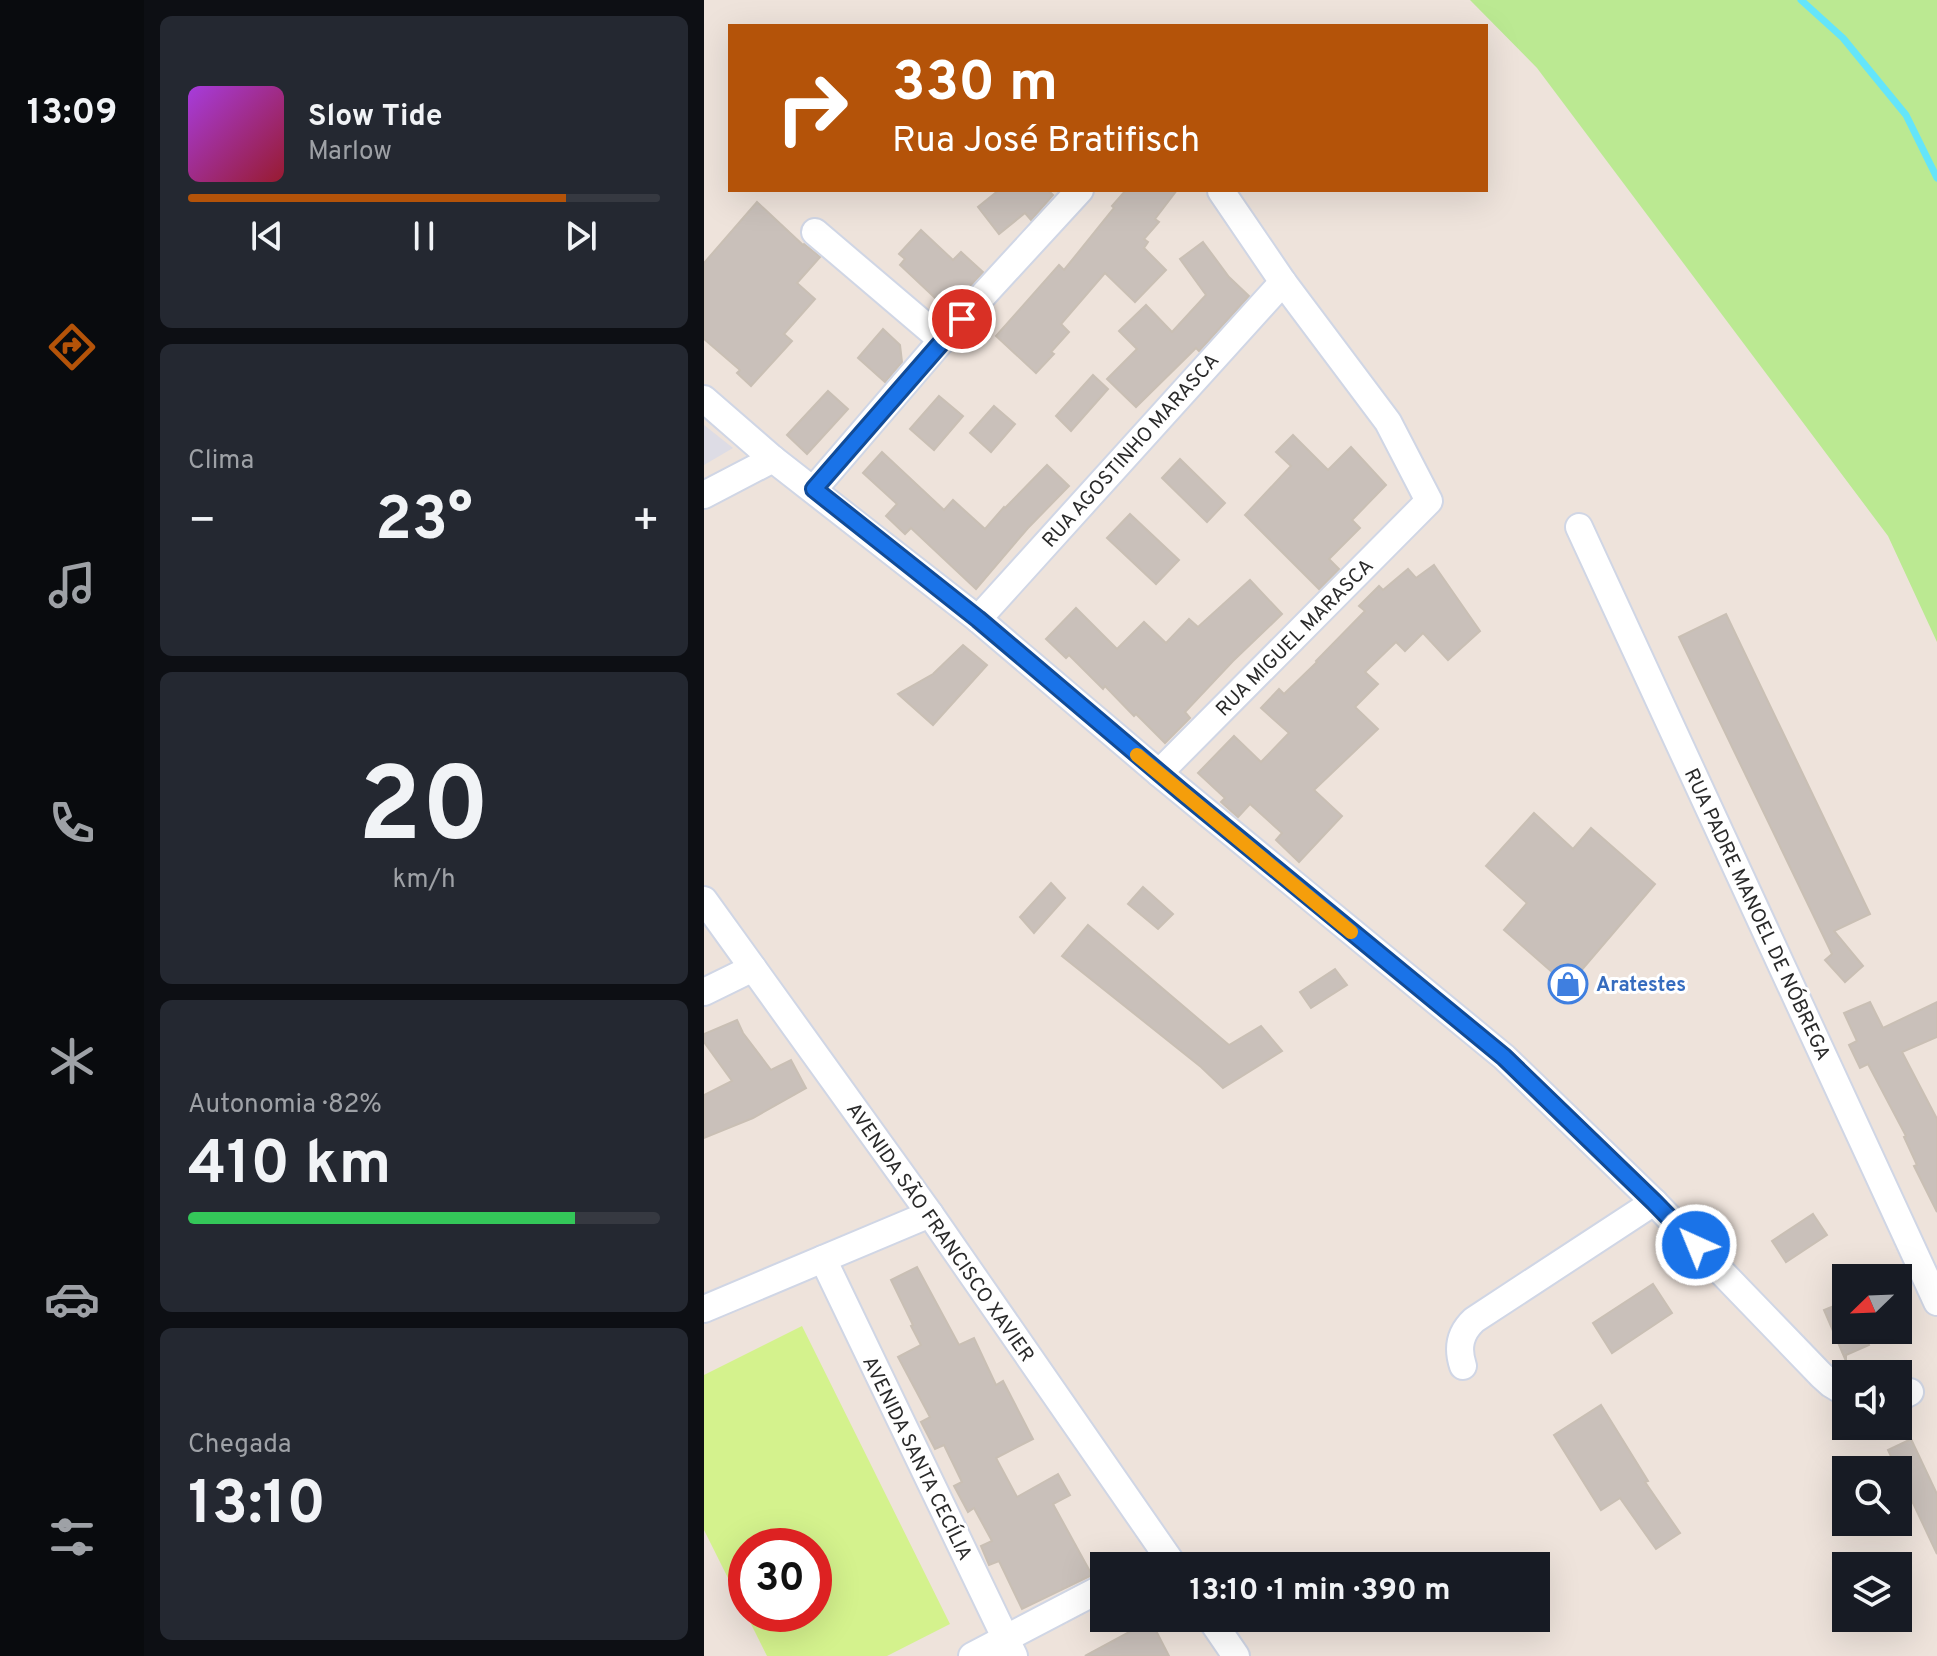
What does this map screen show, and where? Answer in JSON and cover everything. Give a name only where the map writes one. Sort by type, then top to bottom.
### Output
[{"type":"street","points":[[814,489],[942,340],[1078,192]]},
{"type":"street","points":[[1222,192],[1283,282]]},
{"type":"street","points":[[815,232],[942,340]]},
{"type":"street","name":"RUA MIGUEL MARASCA","points":[[1159,773],[1429,501],[1388,422],[1283,282]]},
{"type":"street","name":"RUA AGOSTINHO MARASCA","points":[[978,619],[1283,282]]},
{"type":"street","points":[[704,399],[773,459],[978,619],[1159,773],[1504,1057],[1654,1202],[1832,1385]]},
{"type":"street","points":[[704,495],[773,459]]},
{"type":"street","name":"RUA PADRE MANOEL DE NÓBREGA","points":[[1579,527],[1937,1302]]},
{"type":"street","name":"AVENIDA SÃO FRANCISCO XAVIER","points":[[704,900],[930,1214],[1155,1552]]},
{"type":"street","points":[[704,992],[753,968]]},
{"type":"street","points":[[1463,1366],[1459,1354],[1460,1341],[1474,1320],[1654,1202]]},
{"type":"street","points":[[704,1309],[930,1214]]},
{"type":"street","name":"AVENIDA SANTA CECÍLIA","points":[[823,1259],[1010,1648]]},
{"type":"street","points":[[972,1656],[1010,1648],[1090,1596]]},
{"type":"street","points":[[1220,1632],[1236,1656]]},
{"type":"shaded area","points":[[704,425],[733,448],[704,465]]},
{"type":"green space","points":[[1470,0],[1937,0],[1937,642],[1888,536],[1537,68]]},
{"type":"green space","points":[[802,1326],[950,1624],[887,1656],[767,1656],[755,1632],[832,1632],[832,1528],[728,1528],[728,1578],[704,1530],[704,1375]]},
{"type":"building","points":[[997,192],[1050,192],[1053,195],[1031,220],[1025,213],[999,234],[978,207]]},
{"type":"building","points":[[1124,192],[1175,192],[1155,219],[1159,222],[1144,239],[1148,242],[1144,248],[1166,270],[1135,302],[1105,273],[1061,324],[1069,332],[1036,373],[996,336],[1059,265],[1064,270],[1114,208],[1112,206]]},
{"type":"building","points":[[757,202],[820,257],[797,283],[815,299],[784,334],[792,341],[751,386],[737,373],[740,370],[704,339],[704,263]]},
{"type":"building","points":[[921,230],[953,260],[961,252],[983,272],[948,310],[900,265],[905,259],[899,254]]},
{"type":"building","points":[[1203,242],[1229,277],[1249,296],[1199,351],[1196,348],[1136,407],[1107,379],[1137,349],[1119,331],[1146,305],[1172,332],[1206,295],[1180,259]]},
{"type":"building","points":[[883,329],[900,345],[902,362],[885,382],[858,358]]},
{"type":"building","points":[[1093,375],[1108,389],[1071,431],[1056,416]]},
{"type":"building","points":[[828,391],[848,409],[807,454],[787,435]]},
{"type":"building","points":[[939,396],[963,416],[934,450],[910,429]]},
{"type":"building","points":[[994,406],[1015,424],[991,452],[970,433]]},
{"type":"building","points":[[1293,435],[1328,470],[1351,447],[1386,485],[1352,520],[1360,528],[1329,559],[1339,569],[1319,589],[1245,515],[1291,466],[1276,452]]},
{"type":"building","points":[[882,452],[944,510],[953,500],[985,529],[1047,465],[1069,486],[976,589],[911,528],[905,534],[886,516],[897,504],[863,473]]},
{"type":"building","points":[[1180,459],[1225,503],[1207,522],[1162,478]]},
{"type":"building","points":[[1130,514],[1179,560],[1156,584],[1107,538]]},
{"type":"building","points":[[1434,565],[1480,631],[1448,660],[1423,633],[1405,651],[1396,642],[1365,672],[1378,684],[1355,707],[1378,729],[1314,790],[1342,816],[1299,862],[1276,840],[1282,833],[1250,804],[1238,817],[1221,802],[1225,798],[1198,773],[1234,736],[1261,762],[1289,733],[1261,708],[1279,689],[1284,694],[1317,662],[1365,611],[1359,606],[1379,586],[1383,590],[1408,569],[1416,578]]},
{"type":"building","points":[[1250,580],[1282,614],[1185,712],[1190,718],[1165,743],[1105,686],[1103,689],[1069,655],[1066,658],[1046,639],[1076,608],[1117,649],[1144,622],[1166,643],[1189,619],[1198,627]]},
{"type":"building","points":[[1726,614],[1870,914],[1834,931],[1863,966],[1845,982],[1825,960],[1832,954],[1679,637]]},
{"type":"building","points":[[963,645],[987,665],[933,725],[898,694],[933,674]]},
{"type":"building","points":[[1534,813],[1573,849],[1591,828],[1655,884],[1568,986],[1504,930],[1527,903],[1486,866]]},
{"type":"building","points":[[1051,883],[1065,898],[1034,933],[1020,917]]},
{"type":"building","points":[[1143,887],[1173,914],[1158,929],[1128,904]]},
{"type":"building","points":[[1088,925],[1229,1045],[1261,1026],[1282,1051],[1223,1088],[1062,956]]},
{"type":"building","points":[[1335,969],[1347,985],[1311,1008],[1300,992]]},
{"type":"building","points":[[1870,1002],[1883,1028],[1937,1002],[1937,1037],[1902,1052],[1937,1119],[1937,1212],[1914,1166],[1917,1165],[1906,1136],[1868,1064],[1860,1068],[1849,1045],[1857,1041],[1844,1013]]},
{"type":"building","points":[[737,1020],[771,1070],[791,1060],[806,1088],[753,1118],[704,1138],[704,1095],[732,1081],[704,1042],[704,1034]]},
{"type":"building","points":[[1813,1214],[1827,1235],[1786,1262],[1772,1241]]},
{"type":"building","points":[[917,1267],[959,1345],[974,1338],[996,1385],[1003,1381],[1033,1439],[996,1458],[1017,1497],[1058,1474],[1070,1495],[1053,1504],[1090,1576],[1022,1609],[999,1561],[989,1565],[981,1546],[992,1541],[974,1508],[968,1512],[954,1486],[962,1482],[944,1445],[935,1449],[921,1422],[930,1417],[898,1357],[921,1345],[891,1280]]},
{"type":"building","points":[[1653,1284],[1672,1313],[1612,1353],[1593,1323]]},
{"type":"building","points":[[1832,1307],[1832,1329],[1824,1310]]},
{"type":"building","points":[[1839,1344],[1869,1344],[1846,1355],[1846,1360]]},
{"type":"building","points":[[1601,1405],[1648,1481],[1645,1482],[1680,1533],[1656,1549],[1620,1498],[1601,1510],[1554,1435]]},
{"type":"building","points":[[1911,1440],[1937,1494],[1937,1554],[1912,1501],[1912,1456],[1891,1456],[1888,1450]]},
{"type":"building","points":[[1129,1632],[1157,1632],[1169,1656],[1085,1656]]},
{"type":"waterway","points":[[1801,0],[1843,38],[1906,115],[1937,178]]},
{"type":"slow traffic","points":[[1137,755],[1351,932]]},
{"type":"place","name":"Aratestes","points":[[1568,984]]},
{"type":"route","points":[[962,319],[814,489],[978,619],[1182,792],[1504,1057],[1696,1245]]}]
